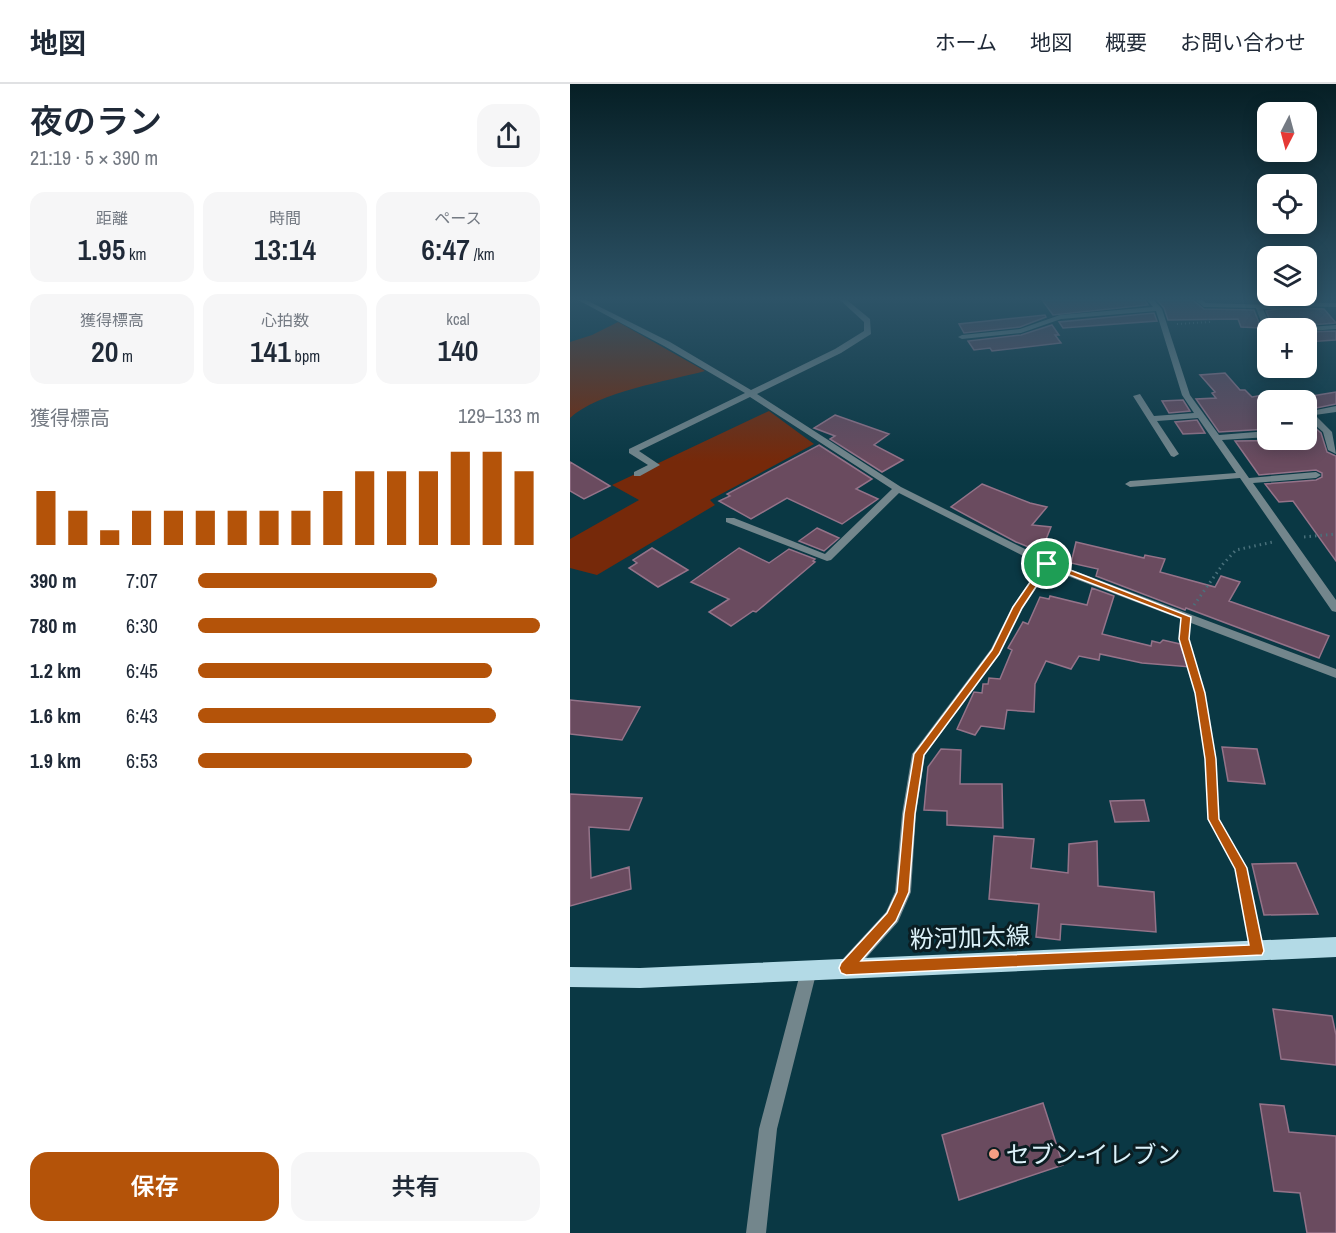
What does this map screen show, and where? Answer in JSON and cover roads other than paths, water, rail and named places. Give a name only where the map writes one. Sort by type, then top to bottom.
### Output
[{"type":"main road","name":"粉河加太線","points":[[570,976],[640,978],[1336,947]]},
{"type":"street","points":[[683,354],[752,394],[898,489],[1047,564],[1336,674]]},
{"type":"street","points":[[637,474],[655,465],[632,451],[833,354]]},
{"type":"street","points":[[1173,354],[1186,395],[1336,608]]},
{"type":"street","points":[[1137,396],[1174,454]]},
{"type":"street","points":[[1317,413],[1336,410]]},
{"type":"street","points":[[1150,419],[1201,415]]},
{"type":"street","points":[[1317,421],[1323,425],[1331,437],[1331,448],[1336,451]]},
{"type":"street","points":[[1217,438],[1257,435]]},
{"type":"street","points":[[1130,484],[1316,475]]},
{"type":"street","points":[[730,520],[827,558],[898,489]]},
{"type":"street","points":[[846,968],[892,917],[903,892],[909,814],[919,754],[996,651],[1018,607],[1047,564]]},
{"type":"street","points":[[756,1233],[768,1129],[809,970]]},
{"type":"place","name":"セブン-イレブン","points":[[994,1154]]}]
